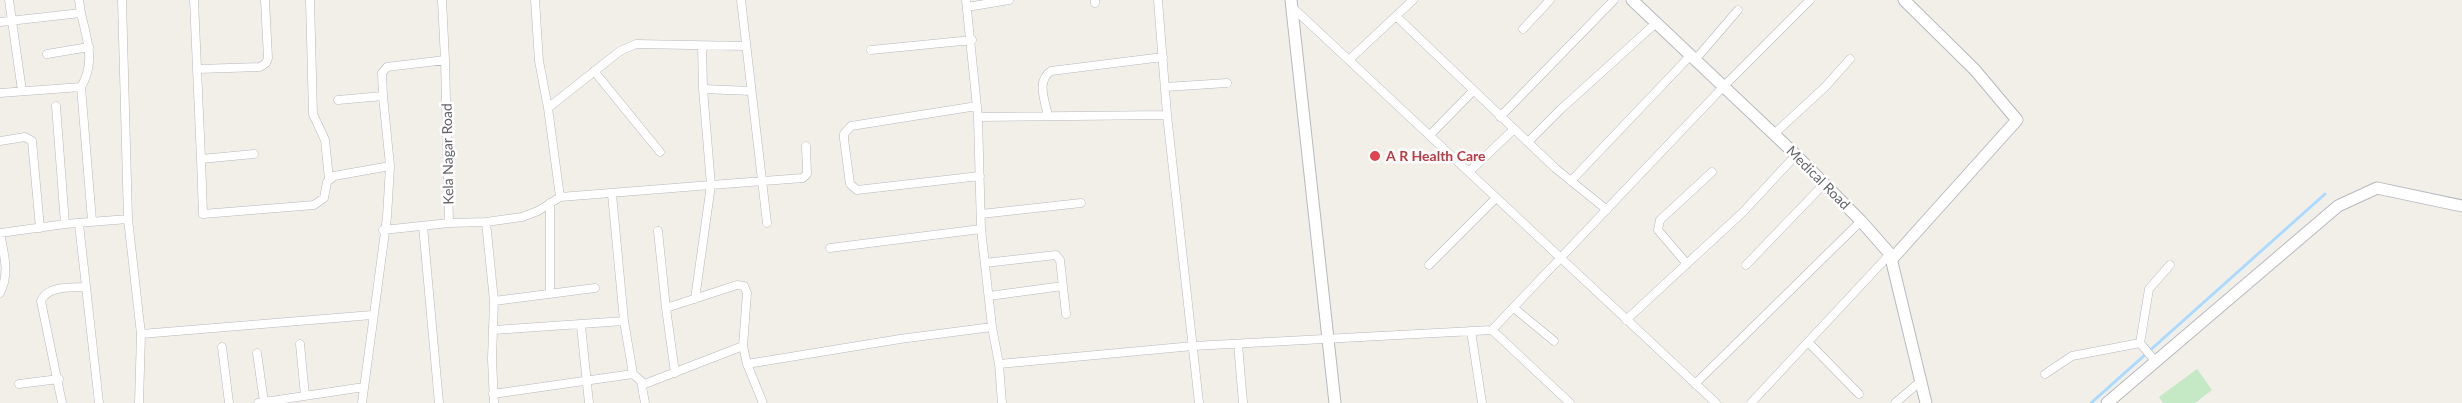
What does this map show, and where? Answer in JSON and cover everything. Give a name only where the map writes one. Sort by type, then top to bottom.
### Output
[{"type":"street","points":[[9,0],[22,91]]},
{"type":"street","points":[[78,0],[89,47],[88,74],[81,88],[92,221]]},
{"type":"street","points":[[122,0],[128,219],[141,334],[139,403]]},
{"type":"street","points":[[194,0],[203,214],[314,205],[324,198],[329,179],[325,140],[314,122],[313,114],[310,0]]},
{"type":"street","points":[[198,70],[260,67],[266,63],[268,58],[265,0]]},
{"type":"street","name":"Kela Nagar Road","points":[[442,0],[449,223],[486,222],[522,217],[560,197]]},
{"type":"street","points":[[535,0],[539,61],[548,108],[560,197],[806,176],[806,146]]},
{"type":"street","points":[[741,0],[767,223]]},
{"type":"street","points":[[1002,403],[999,364],[992,327],[981,228],[978,117],[967,4],[1009,0]]},
{"type":"street","points":[[1158,0],[1167,115],[1199,403]]},
{"type":"street","points":[[1350,59],[1413,0]]},
{"type":"street","points":[[1523,29],[1550,0]]},
{"type":"street","points":[[1500,117],[1614,0]]},
{"type":"street","name":"Medical Road","points":[[1632,0],[1796,155],[1861,221],[1891,256],[1926,403]]},
{"type":"street","points":[[999,364],[1193,346],[1492,330],[1723,87],[1810,0]]},
{"type":"street","points":[[1751,403],[2017,120],[1975,70],[1904,0]]},
{"type":"street","points":[[1291,2],[1496,198],[1716,403]]},
{"type":"street","points":[[1291,2],[1335,403]]},
{"type":"street","points":[[1571,181],[1738,10]]},
{"type":"street","points":[[0,22],[81,13]]},
{"type":"street","points":[[1396,16],[1514,130],[1607,210]]},
{"type":"street","points":[[1528,142],[1561,109],[1656,23]]},
{"type":"street","points":[[871,50],[972,40]]},
{"type":"street","points":[[548,108],[620,51],[636,44],[746,46]]},
{"type":"street","points":[[695,299],[711,185],[703,89],[702,46]]},
{"type":"street","points":[[47,54],[89,47]]},
{"type":"street","points":[[1048,116],[1042,82],[1044,75],[1051,71],[1163,57]]},
{"type":"street","points":[[1774,134],[1824,87],[1850,59]]},
{"type":"street","points":[[362,403],[383,230],[388,208],[390,166],[382,74],[387,67],[445,60]]},
{"type":"street","points":[[594,70],[660,152]]},
{"type":"street","points":[[1165,87],[1227,83]]},
{"type":"street","points":[[0,93],[81,88]]},
{"type":"street","points":[[703,89],[751,91]]},
{"type":"street","points":[[1430,135],[1474,91]]},
{"type":"street","points":[[338,100],[383,96]]},
{"type":"street","points":[[56,106],[65,224]]},
{"type":"street","points":[[977,106],[851,126],[844,134],[844,139],[850,184],[857,190],[980,176]]},
{"type":"street","points":[[978,117],[1167,115]]},
{"type":"street","points":[[1469,172],[1514,130]]},
{"type":"street","points":[[0,141],[25,136],[32,140],[40,228]]},
{"type":"street","points":[[201,160],[254,154]]},
{"type":"street","points":[[1626,320],[1743,212],[1796,155]]},
{"type":"street","points":[[329,179],[390,166]]},
{"type":"street","points":[[1687,264],[1658,230],[1658,225],[1660,220],[1712,172]]},
{"type":"street","points":[[1746,265],[1824,184]]},
{"type":"street","points":[[2107,403],[2338,206],[2377,188],[2462,206]]},
{"type":"street","points":[[612,194],[624,321],[633,374]]},
{"type":"street","points":[[1429,265],[1496,198]]},
{"type":"street","points":[[550,202],[550,294]]},
{"type":"street","points":[[981,214],[1081,203]]},
{"type":"street","points":[[0,294],[6,281],[6,271],[0,233],[92,221],[128,219]]},
{"type":"street","points":[[1695,384],[1861,221]]},
{"type":"street","points":[[486,222],[494,301],[494,403]]},
{"type":"street","points":[[383,230],[449,223]]},
{"type":"street","points":[[79,224],[100,403]]},
{"type":"street","points":[[423,226],[439,403]]},
{"type":"street","points":[[830,248],[981,228]]},
{"type":"street","points":[[658,231],[675,372]]},
{"type":"street","points":[[985,263],[1056,255],[1060,260],[1066,314]]},
{"type":"street","points":[[2156,362],[2140,343],[2149,289],[2170,265]]},
{"type":"street","points":[[666,308],[737,286],[744,286],[747,294],[743,346],[747,364],[763,403]]},
{"type":"street","points":[[989,296],[1063,286]]},
{"type":"street","points":[[62,403],[41,301],[44,293],[50,290],[86,287]]},
{"type":"street","points":[[494,301],[595,288]]},
{"type":"street","points":[[1514,308],[1554,341]]},
{"type":"street","points":[[141,334],[372,314]]},
{"type":"street","points":[[494,330],[581,326],[624,321]]},
{"type":"street","points":[[581,326],[585,382],[589,403]]},
{"type":"street","points":[[747,364],[900,339],[992,327]]},
{"type":"street","points":[[1492,330],[1570,403]]},
{"type":"street","points":[[1471,332],[1482,403]]},
{"type":"street","points":[[1808,342],[1860,394]]},
{"type":"street","points":[[2045,374],[2072,356],[2140,343]]},
{"type":"street","points":[[300,344],[305,396]]},
{"type":"street","points":[[1238,344],[1243,403]]},
{"type":"street","points":[[642,385],[743,346]]},
{"type":"street","points":[[222,347],[229,403]]},
{"type":"street","points":[[257,353],[261,402],[364,387]]},
{"type":"street","points":[[493,394],[633,374],[638,377],[642,385],[645,403]]},
{"type":"street","points":[[19,384],[58,380]]},
{"type":"street","points":[[1894,403],[1921,381]]},
{"type":"green space","points":[[2197,369],[2212,390],[2195,403],[2163,403],[2159,397]]},
{"type":"waterway","points":[[2091,403],[2325,194]]},
{"type":"place","name":"A R Health Care","points":[[1375,156]]}]
